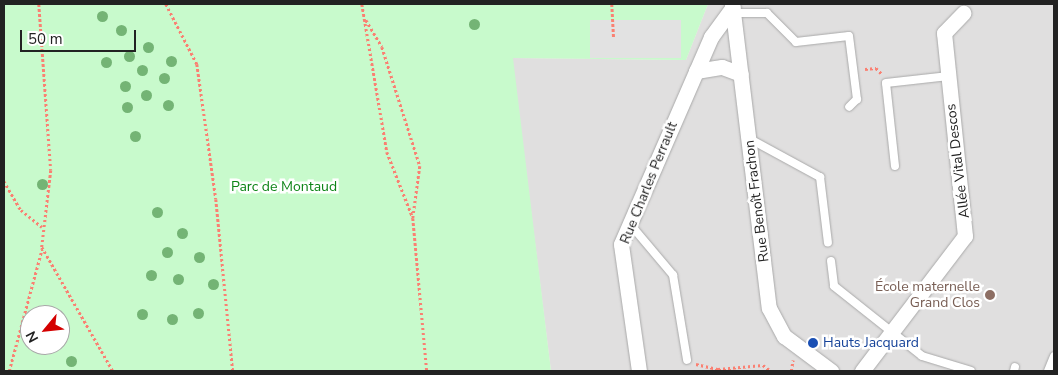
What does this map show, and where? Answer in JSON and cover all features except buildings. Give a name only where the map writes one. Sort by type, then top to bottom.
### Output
[{"type":"street","name":"Rue Charles Perrault","points":[[640,371],[621,244],[711,37],[733,8]]},
{"type":"street","name":"Rue Benoît Frachon","points":[[733,8],[740,74],[774,323],[831,371]]},
{"type":"street","name":"Allée Vital Descos","points":[[862,371],[964,236],[944,33],[963,14]]},
{"type":"street","points":[[696,71],[722,67],[740,74]]},
{"type":"lane","points":[[733,8],[767,13],[796,42],[849,36],[857,99],[850,107]]},
{"type":"lane","points":[[896,166],[886,83],[949,76]]},
{"type":"lane","points":[[750,139],[820,177],[828,243]]},
{"type":"lane","points":[[630,224],[673,274],[689,362]]},
{"type":"lane","points":[[830,261],[834,286],[922,356],[970,371]]},
{"type":"lane","points":[[1048,371],[1054,356]]},
{"type":"path","points":[[9,371],[42,247],[42,227],[51,170],[39,4]]},
{"type":"path","points":[[166,4],[197,64],[216,199],[233,371]]},
{"type":"path","points":[[362,4],[387,152],[413,218]]},
{"type":"path","points":[[612,4],[614,38]]},
{"type":"path","points":[[366,20],[382,47],[420,166],[413,218],[427,371]]},
{"type":"path","points":[[854,70],[876,68],[886,83]]},
{"type":"path","points":[[4,181],[21,210],[42,227]]},
{"type":"path","points":[[42,247],[113,371]]},
{"type":"path","points":[[792,371],[793,358]]},
{"type":"path","points":[[689,362],[710,364],[718,369],[763,365],[770,371]]},
{"type":"shaded area","points":[[708,4],[1054,4],[1054,371],[551,371],[512,58],[686,60]]},
{"type":"shaded area","points":[[590,20],[681,20],[681,58],[590,58]]},
{"type":"green space","name":"Parc de Montaud","points":[[4,4],[708,4],[686,60],[513,58],[551,371],[4,371]]},
{"type":"place","name":"École maternelle Grand Clos","points":[[990,295]]},
{"type":"place","name":"Hauts Jacquard","points":[[813,343]]}]
